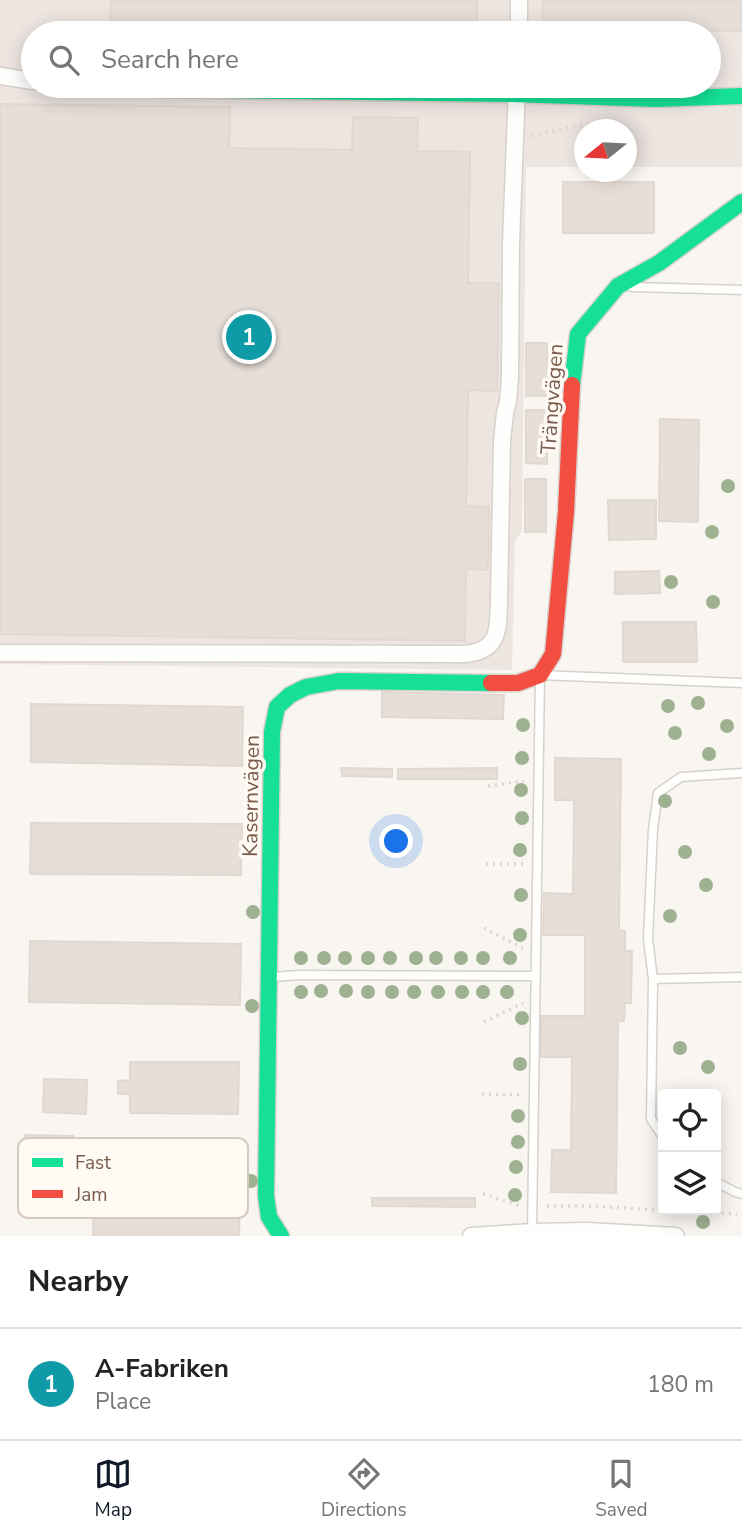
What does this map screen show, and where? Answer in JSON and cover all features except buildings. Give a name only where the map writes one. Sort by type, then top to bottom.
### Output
[{"type":"street","points":[[519,0],[519,21]]},
{"type":"street","points":[[0,76],[21,79]]},
{"type":"street","points":[[721,97],[742,96]]},
{"type":"street","points":[[0,653],[464,654],[482,651],[490,646],[498,624],[502,441],[510,378],[516,98]]},
{"type":"street","points":[[634,98],[707,98]]},
{"type":"street","name":"Trängvägen","points":[[540,675],[553,654],[566,512],[570,399],[578,334],[618,286],[659,263],[742,202]]},
{"type":"street","name":"Kasernvägen","points":[[281,1236],[269,1217],[266,1196],[272,732],[277,707],[290,695],[306,687],[340,681],[518,683],[540,675]]},
{"type":"street","points":[[471,1236],[587,1231],[676,1236]]},
{"type":"lane","points":[[618,286],[742,290]]},
{"type":"lane","points":[[524,1233],[532,1206],[540,675],[742,683]]},
{"type":"lane","points":[[658,1130],[651,1119],[653,979],[648,939],[653,830],[658,793],[681,777],[742,773]]},
{"type":"lane","points":[[270,977],[536,976]]},
{"type":"lane","points":[[653,979],[742,977]]},
{"type":"lane","points":[[721,1185],[742,1194]]},
{"type":"path","points":[[526,138],[574,127]]},
{"type":"path","points":[[488,786],[539,779]]},
{"type":"path","points":[[486,864],[537,864]]},
{"type":"path","points":[[485,928],[536,955]]},
{"type":"path","points":[[484,1022],[535,997]]},
{"type":"path","points":[[482,1094],[534,1095]]},
{"type":"path","points":[[483,1194],[518,1206],[587,1206],[737,1214]]},
{"type":"shaded area","points":[[0,0],[742,0],[742,167],[637,167],[637,119],[574,119],[574,167],[526,167],[522,531],[515,540],[512,670],[0,664]]},
{"type":"traffic: fast","points":[[721,97],[742,96]]},
{"type":"traffic: fast","points":[[627,98],[685,98]]},
{"type":"traffic: fast","points":[[572,385],[578,334],[618,286],[659,263],[742,202]]},
{"type":"traffic: fast","points":[[281,1236],[269,1217],[266,1196],[272,732],[277,707],[290,695],[306,687],[339,681],[491,683]]},
{"type":"traffic: jam","points":[[491,683],[518,683],[540,675],[553,654],[566,512],[572,385]]},
{"type":"place","name":"A-Fabriken","points":[[249,337]]}]
